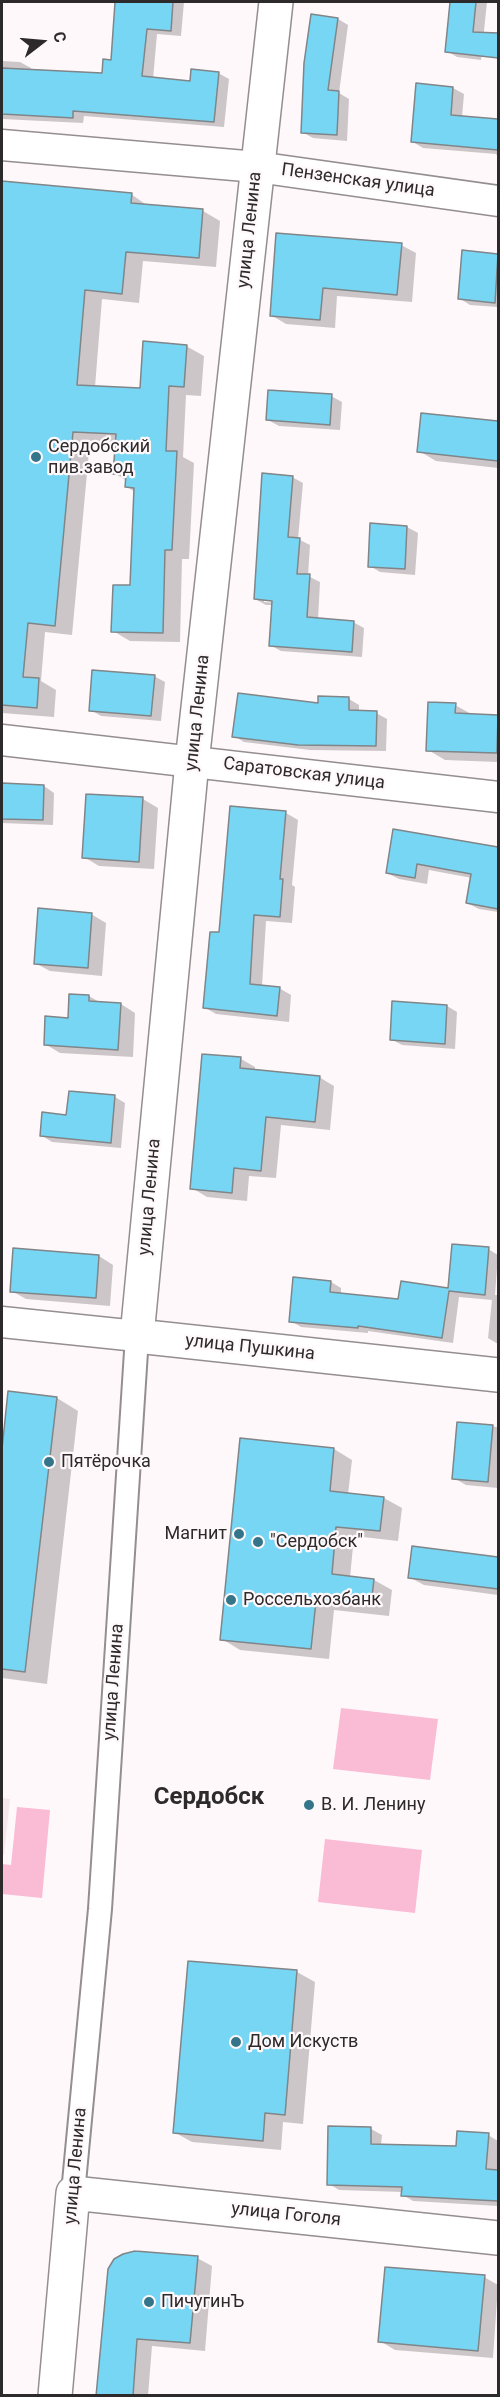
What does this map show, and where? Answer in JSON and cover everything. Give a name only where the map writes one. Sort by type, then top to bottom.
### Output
[{"type":"street","name":"улица Ленина","points":[[55,2396],[100,1897],[137,1336],[192,762],[276,2]]},
{"type":"street","name":"Пензенская улица","points":[[2,145],[257,167],[498,201]]},
{"type":"street","name":"Саратовская улица","points":[[2,740],[498,796]]},
{"type":"street","name":"улица Пушкина","points":[[2,1322],[498,1375]]},
{"type":"street","name":"улица Гоголя","points":[[73,2193],[498,2238]]},
{"type":"shaded area","points":[[341,1708],[438,1719],[430,1780],[333,1769]]},
{"type":"shaded area","points":[[2,1798],[10,1799],[4,1855],[2,1855]]},
{"type":"shaded area","points":[[17,1807],[50,1810],[42,1898],[2,1894],[2,1864],[11,1865]]},
{"type":"shaded area","points":[[325,1839],[422,1850],[415,1913],[318,1902]]},
{"type":"building","points":[[115,2],[173,2],[171,31],[147,29],[142,76],[190,81],[191,69],[219,72],[214,122],[73,111],[73,118],[2,114],[2,68],[102,73],[103,59],[111,60]]},
{"type":"building","points":[[450,2],[476,2],[473,32],[498,33],[498,58],[445,52]]},
{"type":"building","points":[[311,14],[338,18],[328,90],[339,91],[337,135],[301,133],[304,63]]},
{"type":"building","points":[[416,83],[453,87],[451,115],[498,119],[498,150],[411,142]]},
{"type":"building","name":"Сердобский пив.завод","points":[[2,181],[132,193],[131,203],[203,209],[199,258],[126,252],[122,294],[85,290],[77,385],[140,388],[143,341],[187,345],[184,387],[169,386],[166,451],[177,451],[172,550],[165,550],[163,633],[111,632],[113,585],[130,585],[134,488],[125,487],[126,475],[113,474],[116,434],[73,432],[55,626],[28,623],[23,677],[39,678],[37,708],[2,705]]},
{"type":"building","points":[[276,233],[402,243],[397,295],[323,288],[320,320],[270,316]]},
{"type":"building","points":[[462,250],[498,254],[495,303],[458,299]]},
{"type":"building","points":[[268,390],[332,394],[330,425],[266,420]]},
{"type":"building","points":[[421,413],[498,421],[498,461],[417,452]]},
{"type":"building","points":[[262,473],[293,476],[288,537],[300,538],[297,574],[310,574],[307,617],[354,621],[352,652],[269,646],[272,601],[254,599]]},
{"type":"building","points":[[370,523],[407,526],[405,569],[368,567]]},
{"type":"building","points":[[92,670],[155,675],[151,716],[89,711]]},
{"type":"building","points":[[238,693],[318,703],[318,696],[349,697],[349,710],[377,711],[376,746],[298,745],[232,737]]},
{"type":"building","points":[[428,702],[456,703],[455,713],[498,715],[497,753],[426,751]]},
{"type":"building","points":[[2,783],[44,785],[43,820],[2,819]]},
{"type":"building","points":[[86,794],[143,797],[139,862],[82,858]]},
{"type":"building","points":[[230,806],[286,811],[280,879],[283,879],[280,917],[254,915],[250,984],[280,987],[277,1016],[203,1008],[210,932],[219,932]]},
{"type":"building","points":[[393,829],[498,847],[498,909],[466,903],[471,874],[417,864],[415,878],[386,873]]},
{"type":"building","points":[[38,908],[92,913],[88,968],[34,964]]},
{"type":"building","points":[[69,994],[89,995],[89,1001],[121,1003],[118,1050],[44,1045],[45,1016],[68,1018]]},
{"type":"building","points":[[392,1001],[447,1005],[445,1044],[390,1040]]},
{"type":"building","points":[[202,1054],[241,1057],[240,1068],[320,1076],[315,1122],[266,1117],[261,1171],[234,1168],[232,1193],[190,1189]]},
{"type":"building","points":[[69,1091],[115,1095],[111,1143],[40,1136],[42,1112],[66,1115]]},
{"type":"building","points":[[452,1244],[489,1247],[485,1295],[449,1291],[442,1338],[358,1326],[358,1328],[289,1322],[293,1277],[331,1281],[330,1292],[398,1299],[401,1281],[448,1288]]},
{"type":"building","points":[[13,1248],[99,1255],[96,1298],[10,1292]]},
{"type":"building","points":[[8,1391],[57,1397],[25,1672],[2,1669],[2,1449]]},
{"type":"building","points":[[457,1422],[493,1425],[488,1482],[452,1479]]},
{"type":"building","points":[[240,1438],[334,1448],[330,1491],[384,1497],[380,1531],[336,1527],[332,1574],[374,1579],[371,1606],[316,1601],[311,1649],[220,1640]]},
{"type":"building","points":[[412,1546],[498,1557],[498,1589],[408,1578]]},
{"type":"building","name":"Дом Искуств","points":[[188,1961],[297,1970],[285,2115],[265,2113],[263,2141],[173,2133]]},
{"type":"building","points":[[328,2126],[371,2127],[371,2144],[456,2146],[457,2131],[489,2133],[486,2169],[498,2170],[498,2201],[401,2196],[402,2187],[327,2185]]},
{"type":"building","name":"ПичугинЪ","points":[[135,2251],[198,2256],[190,2343],[137,2339],[133,2396],[96,2396],[108,2269],[114,2259]]},
{"type":"building","points":[[385,2267],[485,2275],[478,2351],[378,2342]]},
{"type":"place","name":"Сердобский пив.завод","points":[[36,457]]},
{"type":"place","name":"Пятёрочка","points":[[49,1462]]},
{"type":"place","name":"Магнит","points":[[239,1534]]},
{"type":"place","name":"\"Сердобск\"","points":[[258,1542]]},
{"type":"place","name":"Россельхозбанк","points":[[231,1600]]},
{"type":"place","name":"В. И. Ленину","points":[[309,1805]]},
{"type":"place","name":"Дом Искуств","points":[[236,2042]]},
{"type":"place","name":"ПичугинЪ","points":[[149,2302]]},
{"type":"district","name":"Сердобск","points":[[209,1798]]}]
